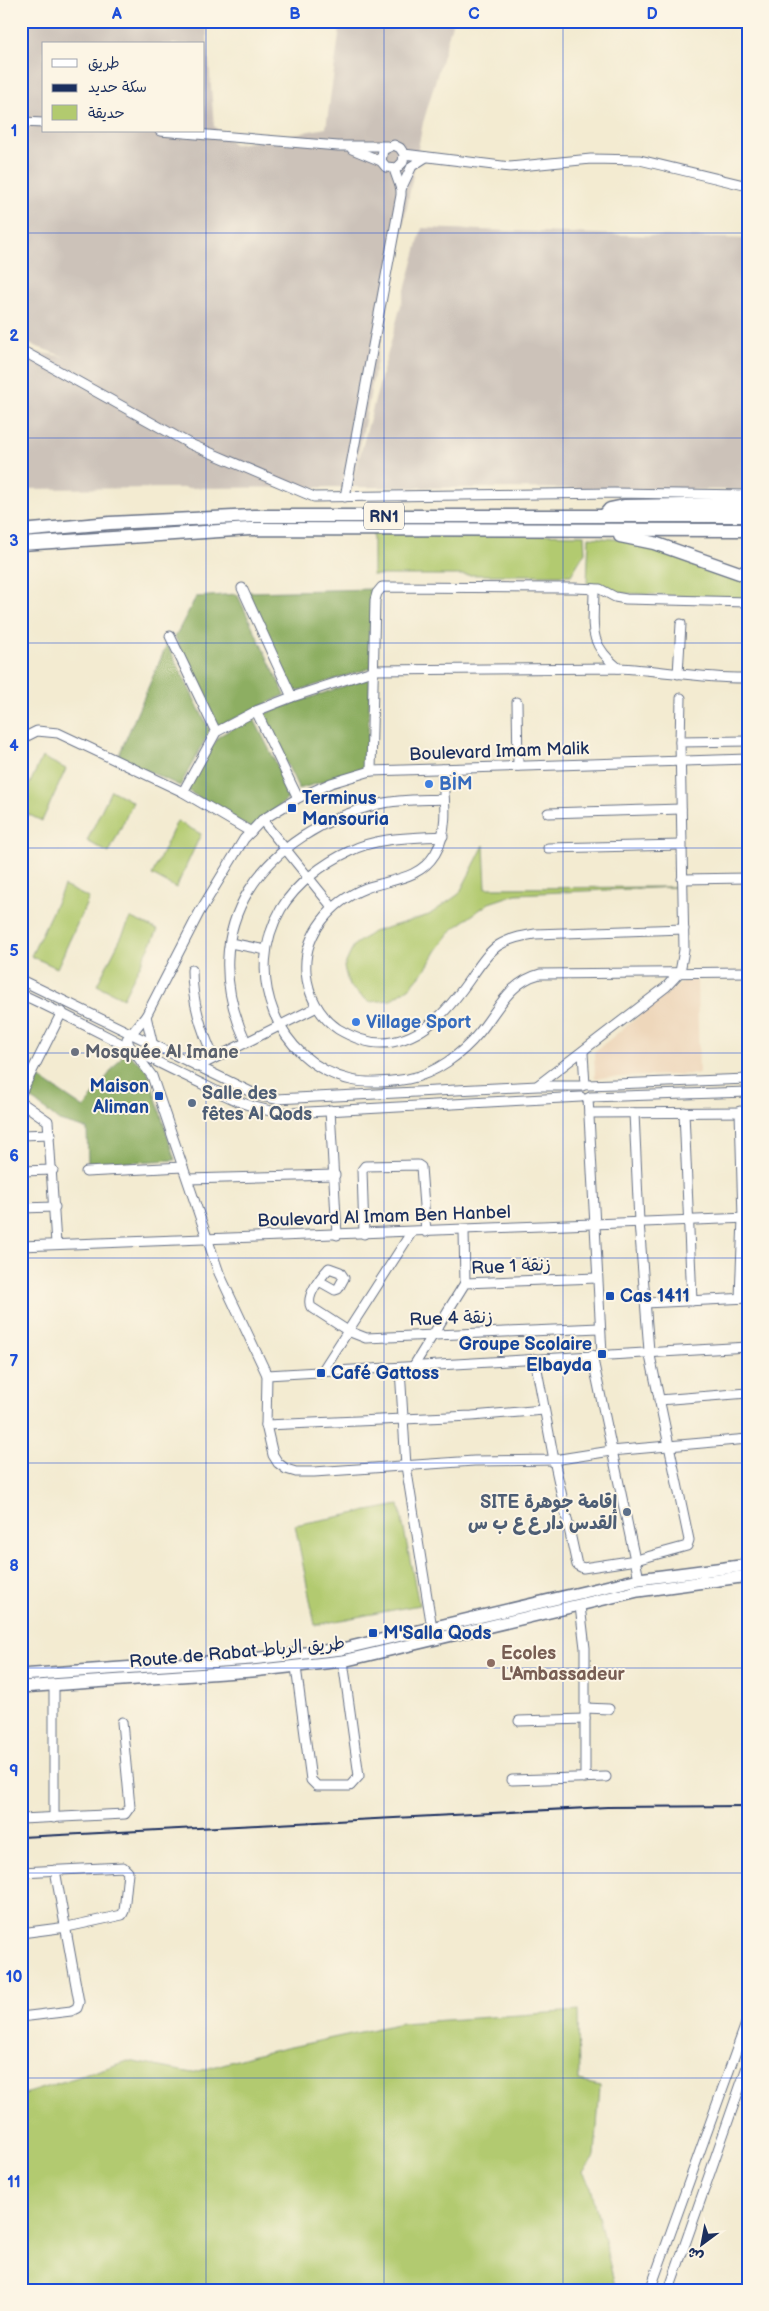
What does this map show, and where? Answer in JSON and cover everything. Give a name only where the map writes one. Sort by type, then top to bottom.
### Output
[{"type":"highway","points":[[604,516],[610,509],[616,507],[747,497]]},
{"type":"highway","name":"RN1","points":[[21,531],[110,523],[254,516],[748,516]]},
{"type":"highway","name":"RN1","points":[[21,544],[58,540],[250,529],[748,530]]},
{"type":"highway","points":[[580,529],[654,543],[748,576]]},
{"type":"main road","name":"Route de Rabat طريق الرباط","points":[[21,1675],[300,1655],[342,1649],[639,1579],[748,1565]]},
{"type":"main road","name":"Route de Rabat طريق الرباط","points":[[21,1688],[343,1662],[638,1591],[748,1576]]},
{"type":"street","points":[[745,21],[748,26]]},
{"type":"street","points":[[21,122],[42,123]]},
{"type":"street","points":[[172,132],[338,146],[394,145],[400,148],[404,154],[402,165],[394,169],[386,167],[381,161],[360,152],[338,146]]},
{"type":"street","points":[[381,161],[381,155],[387,146]]},
{"type":"street","points":[[404,154],[510,167],[592,159],[631,159],[656,163],[748,186]]},
{"type":"street","points":[[345,497],[401,189],[407,173],[426,157]]},
{"type":"street","points":[[394,169],[401,189]]},
{"type":"street","points":[[21,350],[200,449],[314,497],[614,493],[747,497]]},
{"type":"street","points":[[371,771],[375,670],[375,600],[377,592],[382,587],[594,589],[626,599],[748,602]]},
{"type":"street","points":[[242,588],[292,697]]},
{"type":"street","points":[[594,589],[594,638],[604,656],[618,668]]},
{"type":"street","points":[[678,674],[681,624]]},
{"type":"street","points":[[170,636],[216,732]]},
{"type":"street","points":[[183,792],[216,732],[256,711],[292,697],[375,670],[618,668],[658,670],[705,678],[748,678]]},
{"type":"street","points":[[538,1086],[666,987],[680,972],[684,950],[679,760],[681,698]]},
{"type":"street","points":[[517,702],[518,766]]},
{"type":"street","points":[[256,711],[298,798]]},
{"type":"street","points":[[21,739],[37,731],[58,734],[183,792],[251,832]]},
{"type":"street","points":[[680,742],[748,741]]},
{"type":"street","name":"Boulevard Imam Malik","points":[[132,1033],[146,1016],[199,913],[251,832],[262,820],[298,798],[331,783],[371,771],[748,759]]},
{"type":"street","points":[[442,769],[444,799],[442,836],[431,860],[416,874],[365,888],[350,896],[333,908],[312,937],[305,961],[310,995],[330,1023],[359,1040],[375,1043],[392,1042],[411,1036],[442,1015],[491,952],[500,944],[535,934],[684,929]]},
{"type":"street","points":[[246,1042],[236,1022],[228,993],[227,976],[230,943],[234,924],[244,898],[268,864],[285,848],[316,827],[362,809],[398,801],[444,799]]},
{"type":"street","points":[[548,813],[681,809]]},
{"type":"street","points":[[262,820],[333,908]]},
{"type":"street","points":[[442,836],[400,838],[362,846],[350,851],[309,878],[292,894],[282,908],[272,930],[266,950],[267,992],[278,1026],[305,1056],[333,1074],[365,1082],[388,1082],[424,1074],[451,1059],[480,1032],[510,991],[528,977],[559,972],[748,972]]},
{"type":"street","points":[[548,848],[682,845]]},
{"type":"street","points":[[682,879],[748,878]]},
{"type":"street","points":[[230,943],[266,950]]},
{"type":"street","points":[[192,970],[196,1010],[214,1058]]},
{"type":"street","points":[[21,980],[257,1095],[276,1098],[748,1079]]},
{"type":"street","points":[[31,985],[23,997],[62,1012],[154,1060],[253,1108],[268,1113],[587,1097],[748,1092]]},
{"type":"street","points":[[197,1066],[317,1007]]},
{"type":"street","points":[[21,1093],[62,1012]]},
{"type":"street","points":[[146,1016],[154,1060],[152,1076]]},
{"type":"street","points":[[132,1033],[127,1041],[152,1076],[188,1179],[206,1238],[233,1304],[267,1375],[266,1425],[268,1441],[278,1464],[296,1472],[474,1461],[554,1460],[611,1450],[748,1439]]},
{"type":"street","points":[[583,1053],[585,1085]]},
{"type":"street","points":[[585,1085],[579,1089],[587,1097],[589,1113],[599,1328],[602,1354]]},
{"type":"street","points":[[21,1102],[46,1118],[50,1134],[56,1244]]},
{"type":"street","points":[[330,1110],[337,1235]]},
{"type":"street","points":[[684,1112],[692,1301]]},
{"type":"street","points":[[589,1113],[744,1112],[746,1218],[744,1298],[645,1303]]},
{"type":"street","points":[[535,1359],[554,1460],[578,1564],[583,1568],[636,1560],[687,1546],[689,1543],[682,1498],[649,1351],[639,1222],[634,1114]]},
{"type":"street","points":[[21,1135],[50,1134]]},
{"type":"street","points":[[364,1234],[362,1170],[366,1166],[418,1165],[421,1167],[426,1232]]},
{"type":"street","points":[[86,1172],[183,1167]]},
{"type":"street","points":[[21,1171],[53,1170]]},
{"type":"street","points":[[188,1179],[335,1175]]},
{"type":"street","points":[[21,1208],[55,1207]]},
{"type":"street","name":"Boulevard Al Imam Ben Hanbel","points":[[21,1246],[206,1238],[411,1233],[746,1218]]},
{"type":"street","points":[[464,1230],[465,1283]]},
{"type":"street","points":[[321,1373],[411,1233]]},
{"type":"street","name":"Rue 1 زنقة","points":[[413,1367],[465,1283],[597,1278]]},
{"type":"street","name":"Rue 4 زنقة","points":[[319,1281],[310,1298],[311,1307],[348,1331],[366,1338],[599,1328]]},
{"type":"street","points":[[267,1375],[400,1369],[649,1351],[748,1347]]},
{"type":"street","points":[[592,1355],[639,1579]]},
{"type":"street","points":[[400,1369],[406,1466],[432,1628]]},
{"type":"street","points":[[659,1400],[748,1393]]},
{"type":"street","points":[[266,1425],[402,1420],[544,1410]]},
{"type":"street","points":[[580,1606],[585,1648],[585,1778]]},
{"type":"street","points":[[296,1667],[311,1780],[317,1786],[350,1786],[358,1776],[343,1662]]},
{"type":"street","points":[[54,1686],[54,1818]]},
{"type":"street","points":[[585,1708],[609,1709]]},
{"type":"street","points":[[519,1721],[585,1719]]},
{"type":"street","points":[[21,1819],[125,1814],[130,1807],[122,1722]]},
{"type":"street","points":[[512,1780],[606,1777]]},
{"type":"street","points":[[21,1872],[123,1867],[128,1872],[124,1914],[67,1928],[21,1933]]},
{"type":"street","points":[[21,2017],[71,2011],[77,2008],[79,2002],[55,1870]]},
{"type":"street","points":[[650,2290],[748,2018]]},
{"type":"street","points":[[669,2290],[748,2064]]},
{"type":"shaded area","points":[[21,21],[206,21],[214,126],[234,145],[326,128],[341,21],[453,21],[423,123],[354,477],[422,228],[748,239],[748,490],[352,487],[21,489],[21,349],[65,357],[21,341]]},
{"type":"shaded area","points":[[684,980],[697,980],[699,1074],[595,1078],[594,1052]]},
{"type":"green space","points":[[373,532],[584,535],[585,552],[571,575],[373,575]]},
{"type":"green space","points":[[589,537],[625,540],[748,574],[748,599],[616,593],[609,588],[587,583]]},
{"type":"green space","points":[[371,589],[371,668],[294,692],[248,592]]},
{"type":"green space","points":[[237,594],[285,695],[218,726],[175,637],[196,597]]},
{"type":"green space","points":[[167,644],[210,731],[180,786],[118,757]]},
{"type":"green space","points":[[370,677],[367,768],[299,789],[263,714]]},
{"type":"green space","points":[[253,717],[292,795],[253,830],[185,789],[219,736]]},
{"type":"green space","points":[[42,757],[66,769],[42,821],[21,811],[21,803]]},
{"type":"green space","points":[[111,790],[133,802],[109,853],[87,841]]},
{"type":"green space","points":[[177,821],[201,834],[176,888],[152,875]]},
{"type":"green space","points":[[484,845],[486,888],[675,887],[516,894],[489,903],[453,929],[425,970],[410,987],[391,1000],[369,1002],[349,986],[344,967],[354,945],[373,932],[429,915],[459,894]]},
{"type":"green space","points":[[64,886],[89,898],[57,968],[31,956]]},
{"type":"green space","points":[[131,918],[158,930],[123,998],[97,985]]},
{"type":"green space","points":[[125,1052],[147,1069],[175,1160],[88,1164],[87,1129],[59,1121],[26,1094],[35,1075],[84,1108]]},
{"type":"green space","points":[[399,1505],[419,1605],[315,1625],[295,1525]]},
{"type":"green space","points":[[578,2011],[579,2081],[600,2086],[595,2156],[583,2172],[591,2187],[616,2290],[21,2290],[21,2095],[128,2061],[192,2073],[254,2055],[402,2023]]},
{"type":"railway","points":[[21,1837],[607,1807],[748,1806]]},
{"type":"place","name":"BİM","points":[[429,784]]},
{"type":"place","name":"Terminus Mansouria","points":[[292,808]]},
{"type":"place","name":"Village Sport","points":[[356,1022]]},
{"type":"place","name":"Mosquée Al Imane","points":[[75,1052]]},
{"type":"place","name":"Maison Aliman","points":[[159,1096]]},
{"type":"place","name":"Salle des fêtes Al Qods","points":[[192,1103]]},
{"type":"place","name":"Cas 1411","points":[[610,1296]]},
{"type":"place","name":"Groupe Scolaire Elbayda","points":[[602,1354]]},
{"type":"place","name":"Café Gattoss","points":[[321,1373]]},
{"type":"place","name":"SITE إقامة جوهرة القدس دار ع ع ب س","points":[[627,1512]]},
{"type":"place","name":"M'Salla Qods","points":[[373,1633]]},
{"type":"place","name":"Ecoles L'Ambassadeur","points":[[491,1663]]}]
